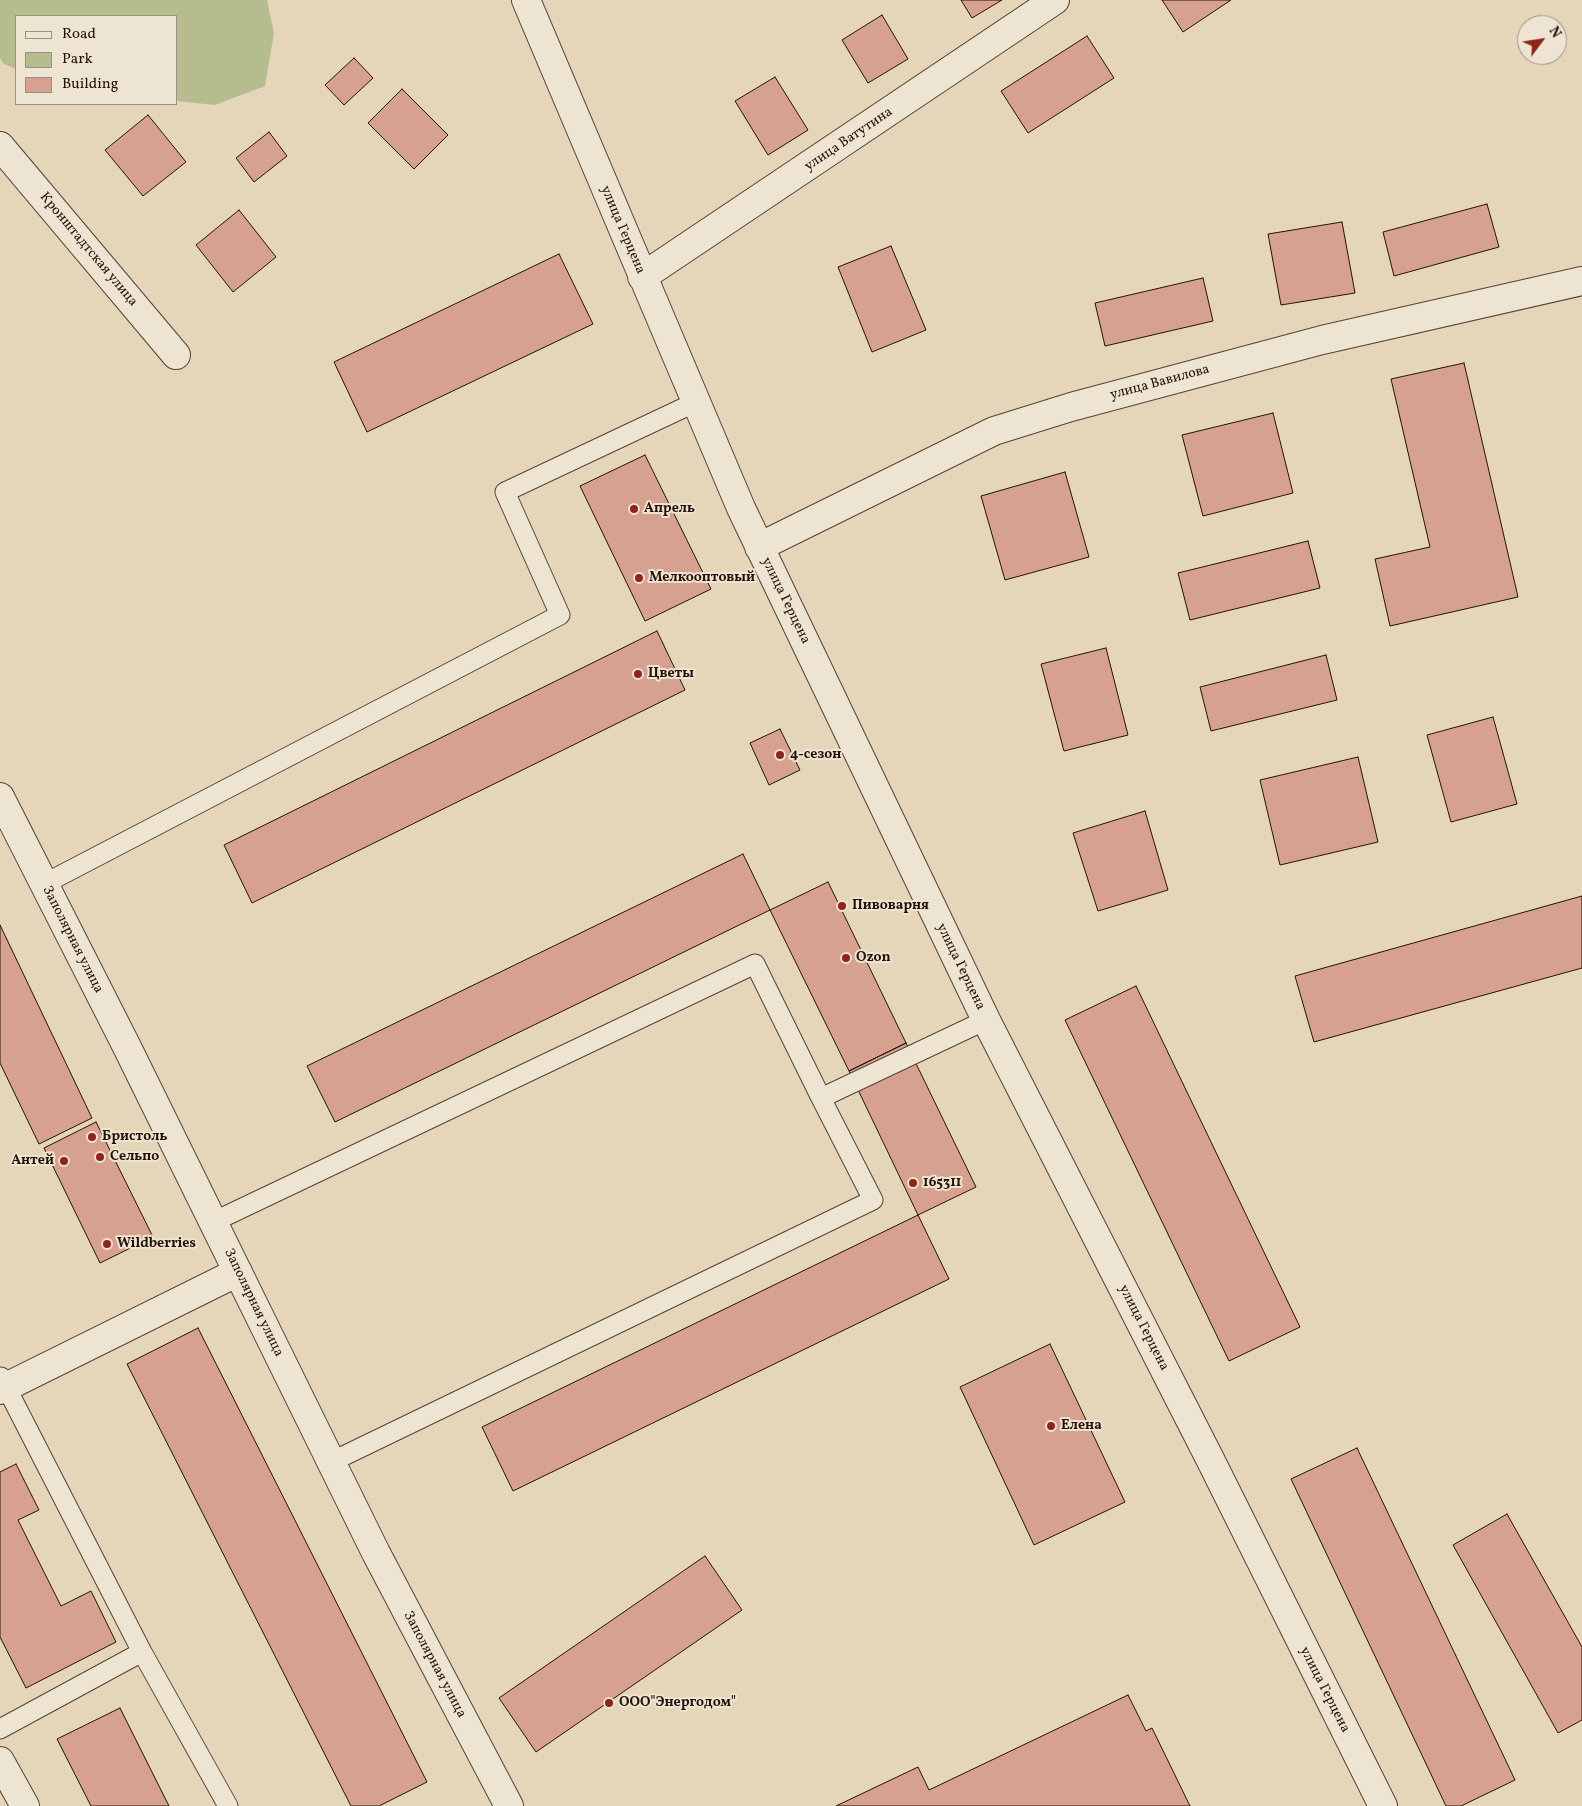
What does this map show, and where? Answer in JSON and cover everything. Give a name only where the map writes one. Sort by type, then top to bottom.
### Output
[{"type":"street","name":"улица Герцена","points":[[526,0],[642,277],[759,547],[986,1020],[1210,1459],[1383,1806]]},
{"type":"street","name":"улица Ватутина","points":[[642,277],[1055,0]]},
{"type":"street","name":"Кронштадтская улица","points":[[0,146],[176,355]]},
{"type":"street","name":"улица Вавилова","points":[[759,547],[994,431],[1070,407],[1322,340],[1582,281]]},
{"type":"street","name":"Заполярная улица","points":[[0,797],[238,1272],[376,1554],[509,1806]]},
{"type":"street","points":[[2,1384],[238,1272]]},
{"type":"street","points":[[0,1761],[25,1806]]},
{"type":"lane","points":[[44,884],[560,615],[505,492],[696,402]]},
{"type":"lane","points":[[213,1222],[755,964],[873,1200],[331,1462]]},
{"type":"lane","points":[[821,1098],[986,1020]]},
{"type":"lane","points":[[2,1384],[142,1652],[228,1806]]},
{"type":"lane","points":[[0,1729],[142,1652]]},
{"type":"green space","points":[[0,0],[267,0],[274,33],[265,86],[215,105],[178,101],[178,15],[15,15],[15,69],[4,64],[0,58]]},
{"type":"building","points":[[961,0],[1002,0],[972,18]]},
{"type":"building","points":[[1162,0],[1231,0],[1183,32]]},
{"type":"building","points":[[882,15],[908,59],[868,83],[842,40]]},
{"type":"building","points":[[1087,36],[1114,78],[1028,133],[1001,91]]},
{"type":"building","points":[[354,58],[373,78],[344,105],[325,85]]},
{"type":"building","points":[[775,77],[808,130],[768,155],[735,101]]},
{"type":"building","points":[[402,89],[448,135],[414,169],[368,123]]},
{"type":"building","points":[[148,115],[186,162],[143,196],[105,150]]},
{"type":"building","points":[[269,132],[287,156],[254,182],[236,158]]},
{"type":"building","points":[[1487,204],[1499,247],[1394,276],[1383,232]]},
{"type":"building","points":[[239,210],[276,257],[233,292],[196,245]]},
{"type":"building","points":[[1342,222],[1355,293],[1281,305],[1268,234]]},
{"type":"building","points":[[891,246],[926,330],[872,352],[838,267]]},
{"type":"building","points":[[559,254],[593,324],[367,432],[334,362]]},
{"type":"building","points":[[1203,278],[1213,321],[1105,346],[1095,303]]},
{"type":"building","points":[[1464,363],[1518,597],[1390,626],[1375,559],[1430,547],[1391,379]]},
{"type":"building","points":[[1273,413],[1293,493],[1203,516],[1182,435]]},
{"type":"building","points":[[645,455],[711,589],[645,621],[580,486]]},
{"type":"building","points":[[1065,472],[1089,557],[1005,580],[981,496]]},
{"type":"building","points":[[1308,541],[1320,588],[1190,620],[1178,573]]},
{"type":"building","points":[[657,631],[685,690],[252,903],[224,845]]},
{"type":"building","points":[[1106,648],[1128,735],[1064,751],[1041,664]]},
{"type":"building","points":[[1326,655],[1337,700],[1211,731],[1200,687]]},
{"type":"building","points":[[1493,717],[1517,804],[1451,822],[1427,735]]},
{"type":"building","points":[[780,729],[800,770],[769,785],[750,743]]},
{"type":"building","points":[[1358,757],[1378,842],[1280,865],[1260,780]]},
{"type":"building","points":[[1145,811],[1168,890],[1098,911],[1073,833]]},
{"type":"building","points":[[743,854],[770,910],[335,1122],[307,1066]]},
{"type":"building","points":[[828,882],[906,1043],[849,1071],[770,910]]},
{"type":"building","points":[[1582,896],[1582,968],[1314,1042],[1295,976]]},
{"type":"building","points":[[0,925],[92,1118],[39,1144],[0,1063]]},
{"type":"building","points":[[1136,986],[1300,1327],[1229,1361],[1065,1020]]},
{"type":"building","points":[[906,1043],[976,1187],[918,1215],[849,1071]]},
{"type":"building","points":[[96,1122],[153,1237],[100,1263],[44,1148]]},
{"type":"building","points":[[918,1215],[949,1279],[513,1491],[482,1427]]},
{"type":"building","points":[[198,1328],[427,1782],[379,1806],[351,1806],[127,1364]]},
{"type":"building","points":[[1050,1344],[1125,1502],[1034,1545],[960,1387]]},
{"type":"building","points":[[1357,1448],[1515,1780],[1461,1806],[1446,1806],[1291,1479]]},
{"type":"building","points":[[16,1464],[39,1510],[18,1520],[61,1606],[91,1591],[116,1642],[26,1688],[0,1637],[0,1472]]},
{"type":"building","points":[[1507,1514],[1582,1647],[1582,1720],[1558,1733],[1453,1545]]},
{"type":"building","points":[[705,1556],[742,1610],[536,1752],[499,1698]]},
{"type":"building","points":[[1128,1695],[1146,1731],[1152,1728],[1190,1806],[836,1806],[918,1767],[929,1790]]},
{"type":"building","points":[[120,1708],[169,1806],[91,1806],[57,1739]]},
{"type":"place","name":"Апрель","points":[[634,509]]},
{"type":"place","name":"Мелкооптовый","points":[[639,578]]},
{"type":"place","name":"Цветы","points":[[638,674]]},
{"type":"place","name":"4-сезон","points":[[780,755]]},
{"type":"place","name":"Пивоварня","points":[[842,906]]},
{"type":"place","name":"Ozon","points":[[846,958]]},
{"type":"place","name":"Бристоль","points":[[92,1137]]},
{"type":"place","name":"Сельпо","points":[[100,1157]]},
{"type":"place","name":"Антей","points":[[64,1161]]},
{"type":"place","name":"165311","points":[[913,1183]]},
{"type":"place","name":"Wildberries","points":[[107,1244]]},
{"type":"place","name":"Елена","points":[[1051,1426]]},
{"type":"place","name":"ООО\"Энергодом\"","points":[[609,1703]]}]
